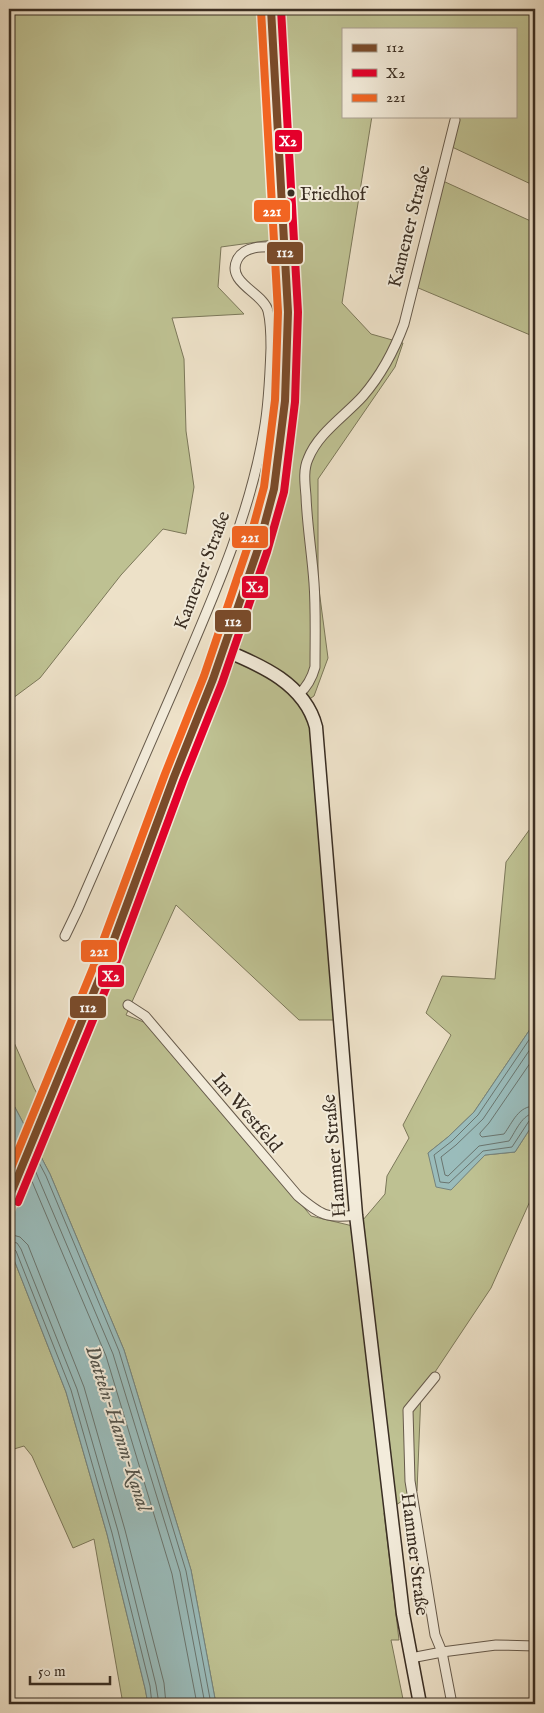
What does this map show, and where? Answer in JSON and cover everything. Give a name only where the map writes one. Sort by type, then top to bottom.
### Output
[{"type":"main road","points":[[9,1198],[49,1105],[98,981],[174,777],[224,650],[258,549],[274,489],[285,401],[288,349],[285,247],[272,9]]},
{"type":"main road","name":"Hammer Straße","points":[[224,650],[278,676],[299,694],[313,714],[318,739],[356,1215],[403,1614],[420,1704]]},
{"type":"street","name":"Kamener Straße","points":[[299,694],[312,678],[315,666],[314,584],[307,530],[305,485],[308,460],[319,440],[362,397],[386,365],[395,349],[404,324],[455,120]]},
{"type":"street","name":"Kamener Straße","points":[[65,936],[201,625],[242,518],[261,451],[269,389],[270,321],[268,309],[264,302],[238,278],[235,269],[236,260],[242,253],[251,249],[285,247]]},
{"type":"street","name":"Im Westfeld","points":[[128,1006],[145,1016],[298,1196],[319,1213],[337,1218],[356,1215]]},
{"type":"street","name":"Hammer Straße","points":[[435,1377],[408,1410],[410,1481],[435,1635],[442,1652],[452,1704]]},
{"type":"street","points":[[411,1658],[496,1645],[535,1646]]},
{"type":"green space","points":[[9,9],[535,9],[535,186],[452,147],[459,118],[516,118],[516,28],[342,28],[342,118],[372,118],[342,303],[371,334],[403,343],[395,367],[318,479],[318,582],[328,658],[314,696],[305,702],[313,714],[339,1020],[299,1020],[176,905],[126,1015],[151,1025],[311,1216],[357,1227],[385,1194],[387,1176],[409,1138],[403,1125],[451,1035],[426,1013],[442,976],[495,979],[506,862],[535,822],[535,1022],[474,1112],[428,1153],[451,1189],[485,1155],[515,1152],[535,1121],[535,1190],[491,1288],[421,1393],[417,1491],[384,1513],[399,1640],[391,1640],[404,1704],[216,1704],[191,1570],[124,1350],[50,1174],[9,1096],[9,1031],[34,1088],[50,1117],[138,894],[191,772],[237,656],[289,482],[300,350],[294,237],[221,247],[218,287],[244,314],[172,318],[184,359],[186,431],[194,487],[186,534],[163,529],[121,575],[40,678],[9,701]]},
{"type":"green space","points":[[443,181],[535,223],[535,337],[416,287]]},
{"type":"green space","points":[[9,1247],[66,1392],[107,1534],[148,1704],[123,1704],[94,1539],[73,1548],[32,1456],[24,1446],[14,1449],[9,1454]]},
{"type":"water","points":[[535,1022],[535,1121],[515,1152],[485,1155],[451,1190],[436,1187],[428,1153],[474,1112]]},
{"type":"water","name":"Datteln-Hamm-Kanal","points":[[9,1096],[50,1174],[124,1350],[191,1570],[216,1704],[148,1704],[107,1534],[66,1392],[9,1247]]},
{"type":"pier","points":[[26,1122],[40,1149],[9,1227],[9,1163]]},
{"type":"transit line","name":"112","points":[[9,1198],[102,972],[174,777],[213,679],[258,549],[274,489],[285,401],[288,312],[271,9]]},
{"type":"transit line","name":"X2","points":[[18,1202],[111,976],[183,781],[222,683],[267,552],[284,492],[295,402],[298,312],[281,9]]},
{"type":"transit line","name":"221","points":[[9,1173],[93,968],[165,774],[204,676],[248,546],[264,487],[275,400],[278,312],[261,10]]},
{"type":"place","name":"Friedhof","points":[[291,193]]}]
